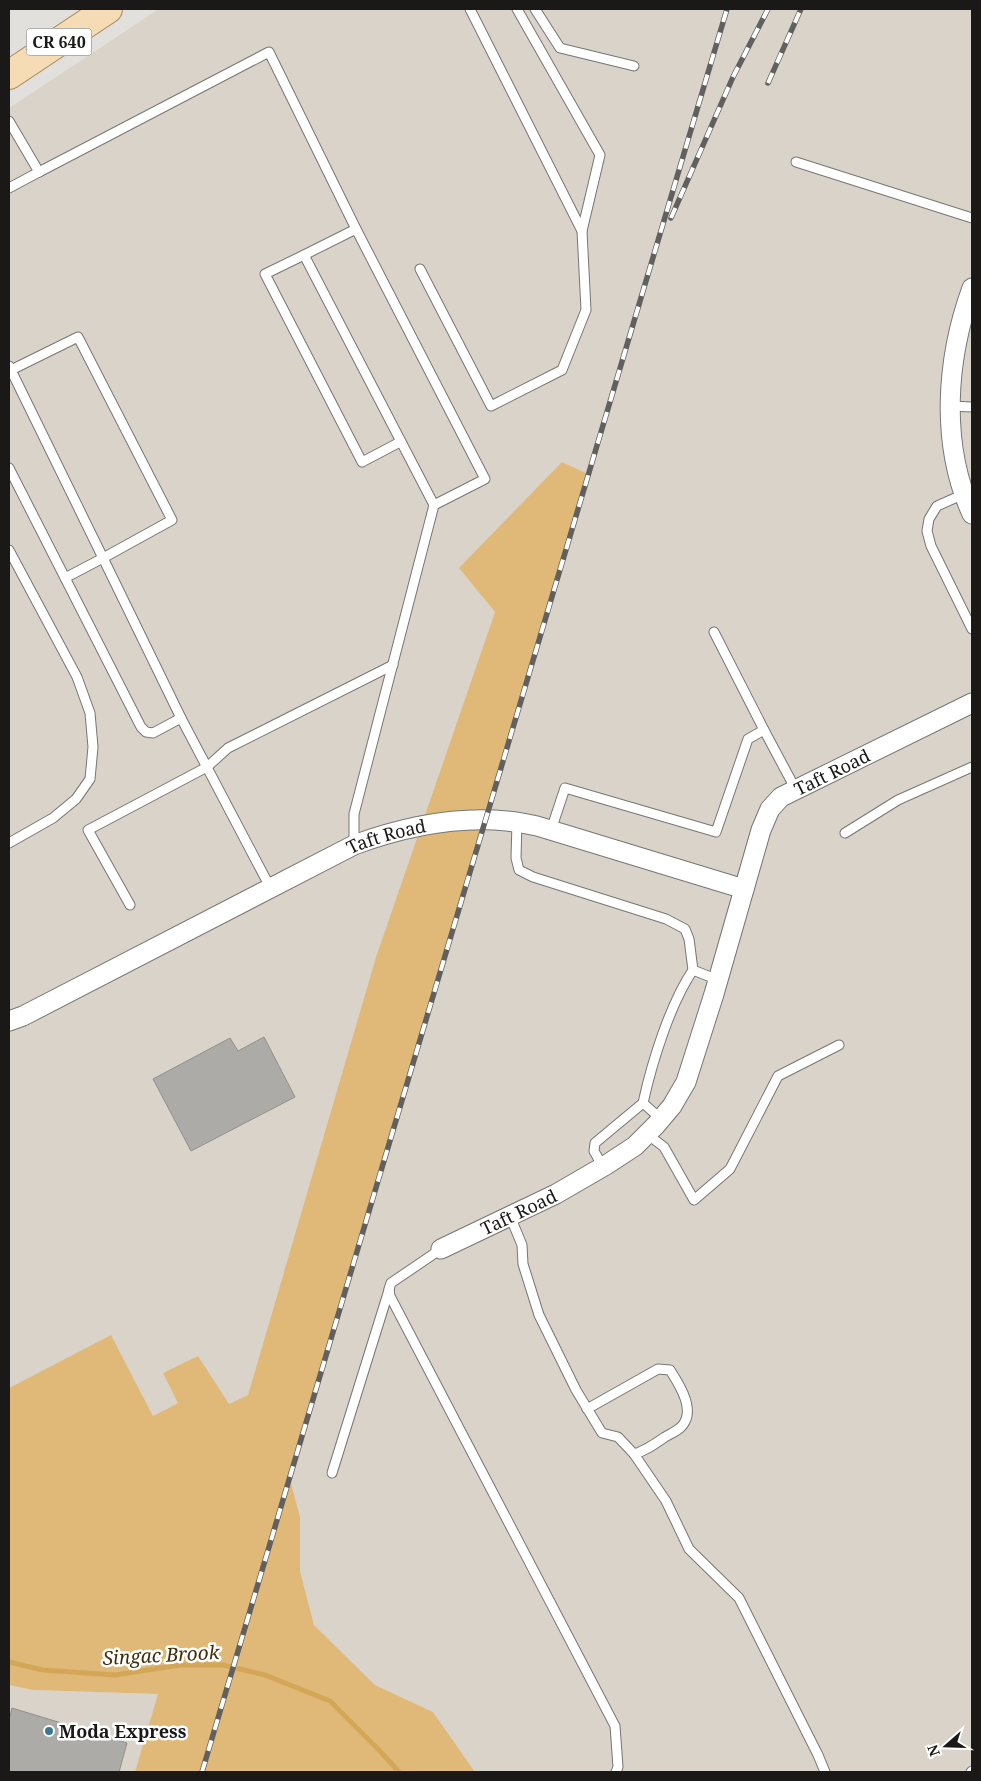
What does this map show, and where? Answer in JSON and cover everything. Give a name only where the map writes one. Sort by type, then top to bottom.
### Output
[{"type":"main road","name":"CR 640","points":[[9,75],[108,9]]},
{"type":"street","points":[[972,288],[954,354],[951,406],[951,424],[955,452],[964,494],[972,514]]},
{"type":"street","name":"Taft Road","points":[[441,1249],[556,1194],[603,1167],[635,1146],[672,1106],[686,1082],[718,980],[761,830],[770,809],[781,797],[972,703]]},
{"type":"street","name":"Taft Road","points":[[9,1021],[23,1016],[354,845],[408,828],[440,822],[486,820],[517,822],[550,830],[744,889]]},
{"type":"lane","points":[[470,9],[582,230]]},
{"type":"lane","points":[[420,269],[491,406],[562,370],[586,310],[582,230],[600,156],[517,9]]},
{"type":"lane","points":[[535,9],[560,48],[634,66]]},
{"type":"lane","points":[[9,188],[269,52],[356,228],[485,479],[434,505]]},
{"type":"lane","points":[[9,121],[39,172]]},
{"type":"lane","points":[[796,162],[972,218]]},
{"type":"lane","points":[[356,228],[265,274],[362,462],[400,442]]},
{"type":"lane","points":[[304,255],[434,505],[354,814],[354,845]]},
{"type":"lane","points":[[65,578],[103,558],[172,520],[78,337],[10,368],[103,558],[181,718],[271,889]]},
{"type":"lane","points":[[951,406],[972,407]]},
{"type":"lane","points":[[9,468],[141,727],[146,732],[153,733],[181,718]]},
{"type":"lane","points":[[964,494],[937,506],[929,519],[927,531],[931,546],[972,629]]},
{"type":"lane","points":[[9,550],[77,677],[90,713],[94,747],[90,779],[76,799],[53,818],[9,842]]},
{"type":"lane","points":[[714,632],[796,790]]},
{"type":"lane","points":[[130,905],[88,830],[207,767],[228,748],[393,664]]},
{"type":"lane","points":[[550,830],[565,788],[716,832],[748,739],[764,730]]},
{"type":"lane","points":[[845,833],[898,800],[972,767]]},
{"type":"lane","points":[[517,822],[516,858],[519,870],[533,878],[666,919],[685,929],[690,939],[693,970],[682,987],[675,1004],[660,1046],[644,1103],[595,1143],[594,1151],[603,1167]]},
{"type":"lane","points":[[693,970],[718,980]]},
{"type":"lane","points":[[648,1134],[664,1147],[694,1200],[730,1169],[778,1076],[839,1045]]},
{"type":"lane","points":[[644,1103],[661,1119]]},
{"type":"lane","points":[[510,1216],[522,1245],[523,1264],[539,1315],[576,1390],[602,1433],[618,1437],[634,1454],[666,1501],[689,1549],[739,1598],[825,1772]]},
{"type":"lane","points":[[332,1474],[391,1283],[441,1249]]},
{"type":"lane","points":[[389,1289],[390,1296],[615,1726],[618,1767],[616,1772]]},
{"type":"lane","points":[[588,1409],[658,1369],[670,1370],[685,1398],[686,1420],[681,1426],[650,1447],[634,1454]]},
{"type":"shaded area","points":[[159,9],[972,9],[972,1772],[475,1772],[433,1712],[375,1685],[314,1625],[300,1571],[300,1517],[291,1483],[590,476],[562,462],[495,612],[376,957],[248,1395],[229,1404],[178,1403],[153,1416],[111,1335],[9,1388],[9,108]]},
{"type":"shaded area","points":[[562,462],[590,475],[291,1483],[300,1517],[300,1571],[314,1625],[375,1685],[433,1712],[475,1772],[135,1772],[158,1694],[33,1690],[9,1685],[9,1388],[111,1335],[153,1416],[178,1403],[163,1373],[198,1356],[229,1404],[248,1395],[376,957],[495,612],[459,568]]},
{"type":"shaded area","points":[[9,1685],[33,1690],[159,1694],[135,1772],[9,1772]]},
{"type":"building","points":[[264,1037],[295,1097],[191,1151],[153,1079],[230,1038],[238,1051]]},
{"type":"building","name":"Moda Express","points":[[12,1708],[127,1743],[119,1772],[9,1772],[9,1720]]},
{"type":"waterway","name":"Singac Brook","points":[[9,1662],[43,1670],[115,1675],[180,1665],[223,1665],[265,1675],[330,1701],[399,1772]]},
{"type":"railway","points":[[202,1772],[727,9]]},
{"type":"railway","points":[[671,218],[733,77],[768,9]]},
{"type":"railway","points":[[768,83],[801,9]]},
{"type":"place","name":"Moda Express","points":[[49,1731]]}]
